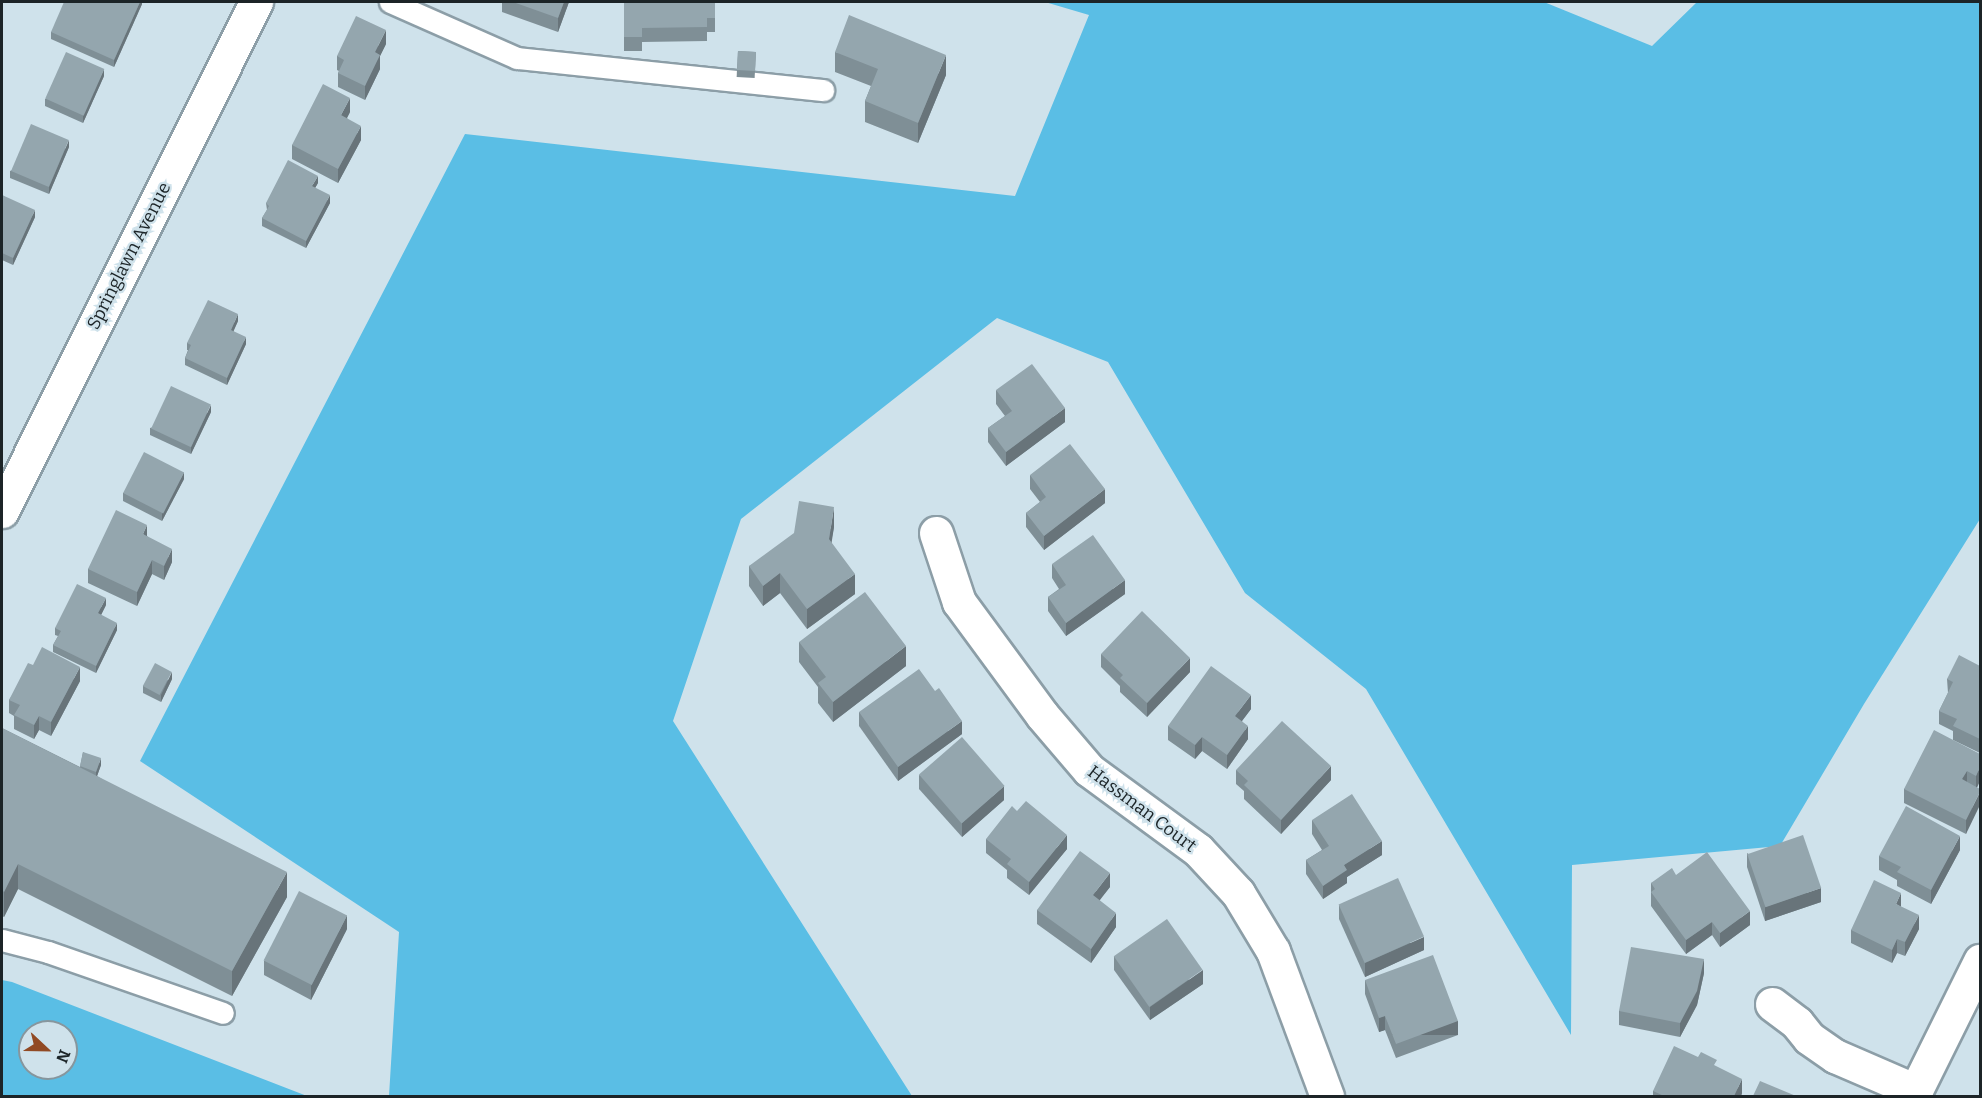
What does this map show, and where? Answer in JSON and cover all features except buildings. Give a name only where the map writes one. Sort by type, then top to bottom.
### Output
[{"type":"street","name":"Springlawn Avenue","points":[[2,511],[256,2]]},
{"type":"street","name":"Hassman Court","points":[[936,533],[960,602],[1042,715],[1089,770],[1198,850],[1238,892],[1273,951],[1327,1096]]},
{"type":"street","points":[[1772,1004],[1797,1023],[1809,1038],[1835,1056],[1915,1094],[1980,961]]},
{"type":"lane","points":[[390,2],[518,58],[823,90]]},
{"type":"lane","points":[[2,940],[48,952],[223,1013]]},
{"type":"shaded area","points":[[1045,2],[1544,2],[1652,46],[1697,2],[1980,2],[1980,519],[1864,704],[1780,846],[1572,865],[1571,1035],[1366,689],[1245,593],[1108,362],[997,318],[741,519],[673,721],[912,1096],[389,1096],[399,932],[140,761],[465,134],[1015,196],[1089,15]]},
{"type":"shaded area","points":[[2,980],[12,982],[307,1096],[2,1096]]}]
